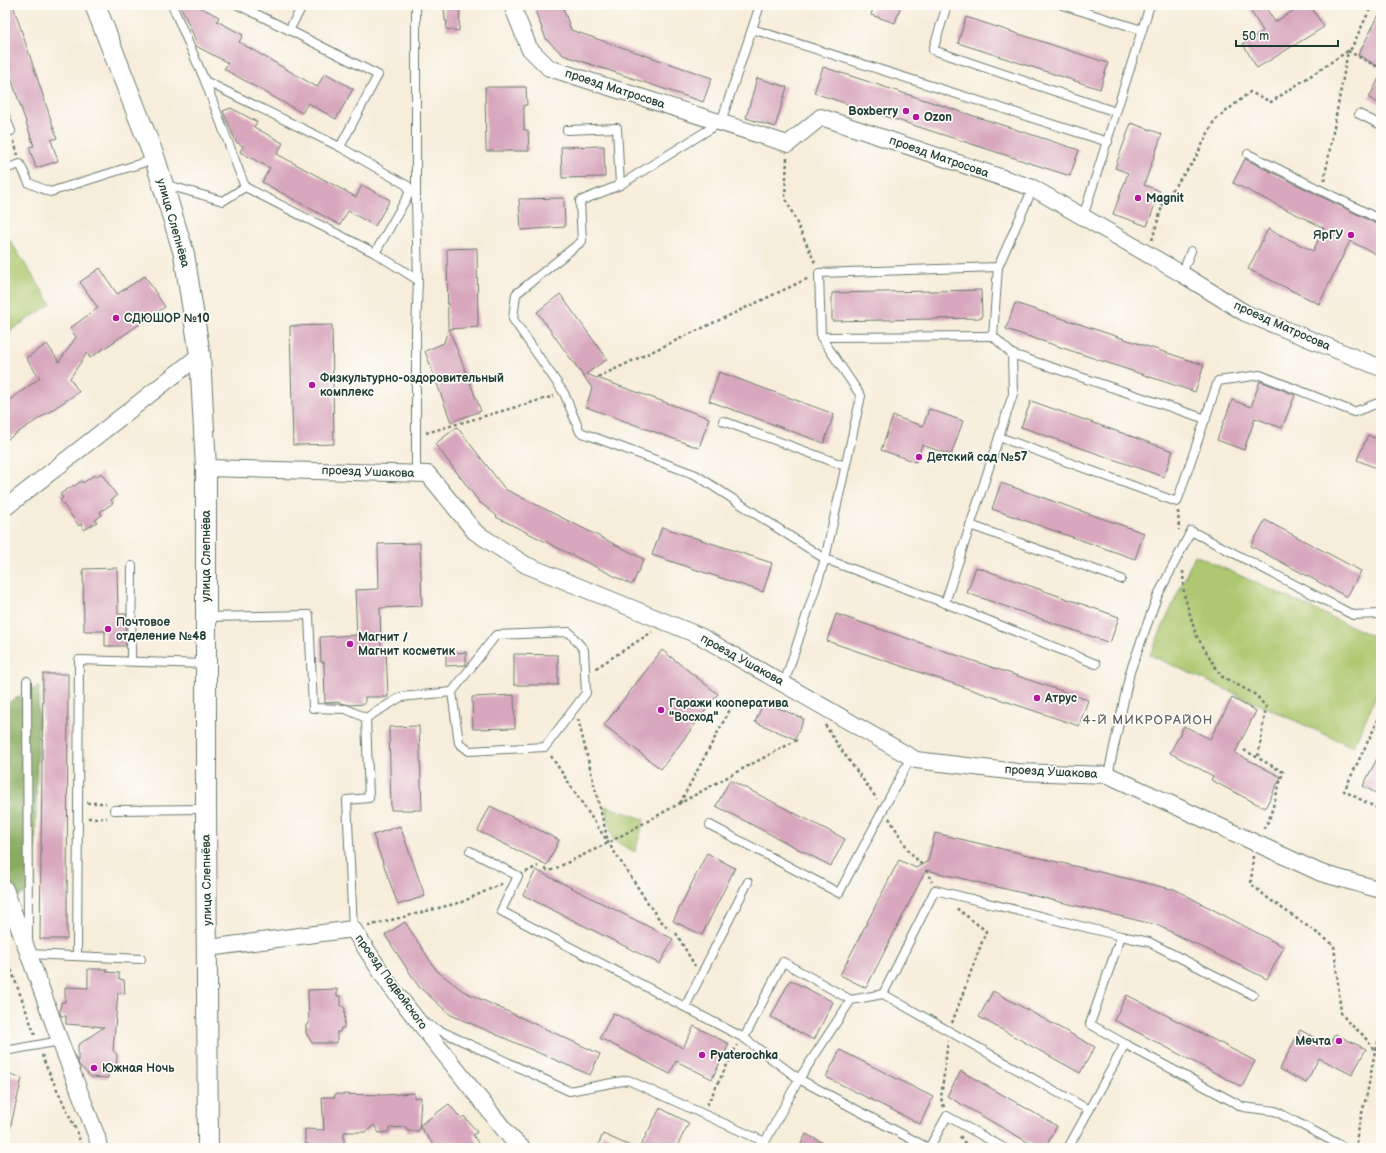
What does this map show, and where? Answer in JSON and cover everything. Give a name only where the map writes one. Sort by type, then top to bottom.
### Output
[{"type":"street","name":"проезд Матросова","points":[[512,5],[529,48],[549,68],[788,144],[821,117],[1033,188],[1148,254],[1244,312],[1381,368]]},
{"type":"street","name":"улица Слепнёва","points":[[98,6],[155,159],[184,254],[200,355],[206,468],[208,1148]]},
{"type":"street","points":[[5,508],[200,355]]},
{"type":"street","name":"проезд Ушакова","points":[[206,468],[428,474],[475,532],[526,565],[700,636],[916,760],[1016,772],[1108,775],[1321,873],[1381,890]]},
{"type":"street","points":[[5,889],[60,1041],[97,1137],[99,1148]]},
{"type":"street","name":"проезд Подвойского","points":[[208,948],[353,929],[391,987],[510,1137],[522,1148]]},
{"type":"lane","points":[[172,5],[205,81],[245,187],[375,254],[418,280]]},
{"type":"lane","points":[[238,5],[378,75],[340,147]]},
{"type":"lane","points":[[289,30],[303,5]]},
{"type":"lane","points":[[416,5],[416,202],[418,280],[416,332],[416,473]]},
{"type":"lane","points":[[760,5],[721,122],[620,184],[580,201],[582,242],[516,294],[513,319],[564,393],[580,432],[696,475],[825,559],[945,603],[1096,664]]},
{"type":"lane","points":[[947,5],[933,50],[1116,112]]},
{"type":"lane","points":[[1062,5],[1142,30]]},
{"type":"lane","points":[[1083,217],[1108,142],[1150,5]]},
{"type":"lane","points":[[752,29],[1108,142]]},
{"type":"lane","points":[[205,81],[340,147],[408,186],[409,194],[375,254]]},
{"type":"lane","points":[[1358,114],[1381,125]]},
{"type":"lane","points":[[5,116],[11,131]]},
{"type":"lane","points":[[567,130],[617,128],[620,184]]},
{"type":"lane","points":[[1248,154],[1381,220]]},
{"type":"lane","points":[[8,168],[20,164],[29,183],[50,192],[155,159]]},
{"type":"lane","points":[[163,183],[223,201],[245,187]]},
{"type":"lane","points":[[993,336],[998,267],[1033,188]]},
{"type":"lane","points":[[1182,274],[1191,250]]},
{"type":"lane","points":[[784,684],[825,559],[861,396],[821,337],[819,273],[998,267]]},
{"type":"lane","points":[[821,337],[993,336],[1012,354],[1206,419]]},
{"type":"lane","points":[[945,603],[1013,394],[1012,354]]},
{"type":"lane","points":[[999,437],[1177,502],[1218,381],[1260,375],[1354,412],[1381,402]]},
{"type":"lane","points":[[723,421],[845,466]]},
{"type":"lane","points":[[970,525],[1121,579]]},
{"type":"lane","points":[[1108,775],[1130,672],[1157,597],[1191,532],[1353,615],[1381,614]]},
{"type":"lane","points":[[131,661],[132,566]]},
{"type":"lane","points":[[206,618],[309,616],[313,708],[346,709],[366,718]]},
{"type":"lane","points":[[569,632],[584,650],[585,674],[586,693],[545,747],[469,751],[459,743],[452,692],[496,635],[569,632]]},
{"type":"lane","points":[[77,956],[79,660],[207,664]]},
{"type":"lane","points":[[27,681],[28,954],[141,959]]},
{"type":"lane","points":[[366,718],[401,697],[452,692]]},
{"type":"lane","points":[[353,929],[347,800],[370,798],[366,718]]},
{"type":"lane","points":[[710,825],[839,892],[911,757]]},
{"type":"lane","points":[[114,810],[206,809]]},
{"type":"lane","points":[[470,852],[518,876],[501,912],[744,1038],[799,1079],[929,1148],[947,1116],[1004,1148]]},
{"type":"lane","points":[[685,1007],[748,882]]},
{"type":"lane","points":[[883,994],[935,890],[1149,942],[1253,995]]},
{"type":"lane","points":[[1121,936],[1090,1024],[1243,1107],[1275,1111],[1346,1148]]},
{"type":"lane","points":[[744,1038],[783,962],[851,1000],[883,994],[1089,1110]]},
{"type":"lane","points":[[417,1020],[569,1091],[628,1080],[702,1114],[763,1145],[799,1079],[851,1000]]},
{"type":"lane","points":[[5,1051],[60,1041]]},
{"type":"lane","points":[[1068,1148],[1125,1044]]},
{"type":"path","points":[[1148,254],[1164,200],[1194,161],[1214,121],[1250,92],[1271,102],[1351,49],[1372,5]]},
{"type":"path","points":[[1348,51],[1378,67],[1381,67]]},
{"type":"path","points":[[1322,191],[1348,51]]},
{"type":"path","points":[[11,131],[20,164]]},
{"type":"path","points":[[598,377],[819,273],[785,197],[788,144]]},
{"type":"path","points":[[418,435],[564,393]]},
{"type":"path","points":[[1177,502],[1184,594],[1196,635],[1221,676],[1256,695],[1266,707],[1258,757]]},
{"type":"path","points":[[585,674],[667,622]]},
{"type":"path","points":[[679,804],[734,702]]},
{"type":"path","points":[[575,707],[608,843]]},
{"type":"path","points":[[1381,714],[1344,791],[1381,810]]},
{"type":"path","points":[[822,722],[884,808],[909,851],[922,865]]},
{"type":"path","points":[[545,869],[550,871],[608,843],[797,740]]},
{"type":"path","points":[[545,747],[656,915],[669,930]]},
{"type":"path","points":[[1244,750],[1284,772],[1269,820],[1254,843],[1251,884],[1269,899],[1334,945],[1341,1013],[1349,1023],[1363,1035],[1375,1051]]},
{"type":"path","points":[[78,818],[114,818],[114,803],[79,803]]},
{"type":"path","points":[[353,929],[462,902],[538,866]]},
{"type":"path","points":[[926,870],[935,890],[986,931],[949,1031],[941,1098],[947,1116],[968,1148]]},
{"type":"path","points":[[676,934],[701,976]]},
{"type":"path","points":[[1357,1148],[1357,1132],[1367,1094],[1375,1051],[1381,1031]]},
{"type":"path","points":[[702,1114],[737,1044]]},
{"type":"green space","points":[[5,233],[51,304],[5,334]]},
{"type":"green space","points":[[1195,555],[1381,640],[1381,685],[1353,747],[1150,655]]},
{"type":"green space","points":[[39,686],[34,888],[5,904],[5,704]]},
{"type":"green space","points":[[605,806],[644,819],[635,852],[613,840]]},
{"type":"building","points":[[5,5],[13,5],[57,138],[51,140],[58,161],[36,168],[29,147],[34,146],[5,60]]},
{"type":"building","points":[[180,5],[196,5],[219,17],[217,21],[243,35],[239,42],[317,87],[325,73],[353,89],[336,119],[308,103],[302,113],[224,69],[228,63],[196,46],[197,43]]},
{"type":"building","points":[[444,5],[460,5],[459,31],[446,29],[447,21],[445,21]]},
{"type":"building","points":[[533,5],[562,5],[571,30],[712,78],[703,102],[563,55],[546,39]]},
{"type":"building","points":[[874,5],[901,5],[895,23],[871,15]]},
{"type":"building","points":[[1247,5],[1264,5],[1275,22],[1303,5],[1310,5],[1324,27],[1257,68],[1243,44],[1263,31]]},
{"type":"building","points":[[1381,11],[1381,68],[1358,55]]},
{"type":"building","points":[[966,17],[1108,63],[1100,89],[958,43]]},
{"type":"building","points":[[823,67],[1079,150],[1070,176],[814,93]]},
{"type":"building","points":[[1381,74],[1381,104],[1369,98]]},
{"type":"building","points":[[757,78],[787,87],[775,127],[746,118]]},
{"type":"building","points":[[485,87],[526,87],[527,105],[524,105],[524,130],[528,130],[529,151],[486,151]]},
{"type":"building","points":[[231,108],[257,122],[254,127],[283,143],[277,154],[356,197],[362,185],[390,200],[375,226],[348,211],[340,225],[262,182],[270,168],[240,152],[243,146],[236,142],[223,111]]},
{"type":"building","points":[[1131,123],[1162,134],[1144,185],[1160,191],[1147,226],[1113,214],[1128,173],[1115,168]]},
{"type":"building","points":[[604,146],[605,177],[562,178],[561,147]]},
{"type":"building","name":"ЯрГУ","points":[[1245,159],[1381,226],[1381,243],[1376,254],[1350,241],[1319,304],[1248,269],[1268,229],[1313,251],[1324,228],[1233,183]]},
{"type":"building","points":[[564,198],[565,227],[521,230],[519,199]]},
{"type":"building","points":[[477,248],[478,327],[449,329],[481,411],[451,422],[425,351],[444,343],[448,329],[447,249]]},
{"type":"building","points":[[100,268],[117,294],[145,276],[165,307],[90,358],[87,353],[70,378],[79,392],[5,441],[5,403],[40,378],[26,358],[47,344],[59,362],[76,337],[70,328],[98,308],[80,282]]},
{"type":"building","points":[[981,290],[982,318],[832,321],[832,293]]},
{"type":"building","points":[[560,294],[607,359],[586,374],[709,418],[699,448],[586,407],[592,388],[537,312]]},
{"type":"building","points":[[1015,303],[1204,365],[1195,392],[1006,329]]},
{"type":"building","name":"Физкультурно-оздоровительный комплекс","points":[[332,325],[334,444],[293,445],[290,326]]},
{"type":"building","points":[[719,372],[834,414],[824,443],[709,401]]},
{"type":"building","points":[[1260,381],[1295,395],[1282,428],[1255,418],[1244,450],[1217,440],[1232,400],[1251,407]]},
{"type":"building","points":[[1031,401],[1173,451],[1164,477],[1021,427]]},
{"type":"building","points":[[929,409],[963,421],[951,455],[922,445],[916,462],[881,450],[893,416],[923,426]]},
{"type":"building","points":[[457,427],[505,489],[644,559],[632,585],[496,517],[497,516],[480,503],[435,444]]},
{"type":"building","points":[[1368,435],[1381,441],[1381,470],[1357,460]]},
{"type":"building","points":[[101,473],[117,496],[111,500],[113,503],[100,512],[102,515],[95,520],[97,522],[84,530],[81,524],[79,526],[60,500],[63,498],[60,494],[74,485],[82,481],[83,483],[94,475],[95,477]]},
{"type":"building","points":[[1001,483],[1144,533],[1135,559],[992,509]]},
{"type":"building","points":[[1265,520],[1361,571],[1347,597],[1251,546]]},
{"type":"building","points":[[662,527],[772,563],[763,592],[652,555]]},
{"type":"building","name":"Магнит / Магнит косметик","points":[[420,543],[422,606],[380,608],[381,648],[386,648],[388,697],[365,697],[365,704],[350,705],[340,702],[325,703],[324,662],[321,662],[320,637],[357,635],[355,590],[379,589],[378,544]]},
{"type":"building","points":[[976,567],[1119,617],[1110,643],[967,593]]},
{"type":"building","points":[[117,568],[118,614],[126,614],[126,646],[105,646],[105,631],[84,631],[83,569]]},
{"type":"building","points":[[836,614],[1088,700],[1079,726],[827,641]]},
{"type":"building","name":"Гаражи кооператива \"Восход\"","points":[[662,650],[718,694],[661,769],[604,725]]},
{"type":"building","points":[[466,652],[466,665],[446,666],[446,654]]},
{"type":"building","points":[[514,654],[558,655],[558,685],[514,685]]},
{"type":"building","points":[[43,674],[68,674],[67,939],[40,939]]},
{"type":"building","points":[[514,695],[515,728],[473,729],[472,697]]},
{"type":"building","points":[[1232,698],[1256,711],[1235,753],[1281,777],[1265,808],[1211,780],[1213,776],[1170,753],[1184,726],[1210,739]]},
{"type":"building","points":[[764,702],[804,719],[795,739],[755,722]]},
{"type":"building","points":[[419,726],[422,810],[391,810],[389,727]]},
{"type":"building","points":[[1381,751],[1381,796],[1363,786]]},
{"type":"building","points":[[730,780],[845,839],[831,866],[716,806]]},
{"type":"building","points":[[490,806],[559,840],[547,865],[478,831]]},
{"type":"building","points":[[400,826],[425,896],[398,905],[373,835]]},
{"type":"building","points":[[935,833],[1171,889],[1172,888],[1284,947],[1267,979],[1157,925],[926,870],[866,988],[840,975],[899,860],[916,868],[928,861]]},
{"type":"building","points":[[707,853],[735,868],[702,935],[673,921]]},
{"type":"building","points":[[536,870],[673,939],[660,964],[523,895]]},
{"type":"building","points":[[405,922],[437,971],[463,991],[600,1054],[590,1075],[451,1015],[419,987],[385,935]]},
{"type":"building","points":[[88,969],[107,969],[106,972],[119,973],[119,979],[124,980],[125,994],[118,993],[113,1050],[117,1055],[116,1072],[108,1071],[108,1078],[91,1077],[79,1065],[78,1061],[78,1045],[104,1027],[66,1024],[66,1016],[61,1016],[60,1013],[61,1002],[65,1002],[65,987],[88,988]]},
{"type":"building","points":[[790,980],[833,1002],[814,1040],[771,1017]]},
{"type":"building","points":[[337,989],[337,996],[341,996],[341,1005],[345,1008],[344,1028],[341,1028],[340,1032],[337,1032],[337,1043],[312,1043],[306,1033],[306,1025],[309,1024],[308,990]]},
{"type":"building","points":[[993,991],[1095,1047],[1080,1073],[979,1017]]},
{"type":"building","points":[[1127,995],[1255,1061],[1242,1087],[1114,1020]]},
{"type":"building","points":[[613,1013],[683,1048],[694,1026],[729,1044],[712,1079],[676,1061],[670,1074],[600,1038]]},
{"type":"building","points":[[1300,1030],[1329,1045],[1335,1034],[1366,1049],[1352,1075],[1319,1058],[1306,1083],[1280,1069]]},
{"type":"building","points":[[840,1050],[933,1097],[920,1124],[826,1077]]},
{"type":"building","points":[[961,1071],[1057,1126],[1045,1148],[1038,1148],[947,1096]]},
{"type":"building","points":[[5,1074],[22,1078],[9,1133],[5,1133]]},
{"type":"building","points":[[414,1093],[414,1098],[421,1097],[419,1131],[407,1131],[406,1127],[390,1128],[388,1132],[379,1133],[374,1125],[366,1132],[344,1132],[344,1148],[308,1148],[308,1144],[305,1143],[305,1129],[324,1130],[322,1097],[335,1097],[335,1094],[385,1095]]},
{"type":"building","points":[[449,1104],[461,1119],[464,1116],[477,1132],[473,1135],[481,1148],[436,1148],[419,1126]]},
{"type":"building","points":[[660,1108],[689,1123],[676,1148],[647,1148],[641,1145]]},
{"type":"building","points":[[603,1134],[635,1148],[597,1148]]},
{"type":"building","points":[[806,1134],[833,1148],[799,1148]]},
{"type":"place","name":"Boxberry","points":[[906,111]]},
{"type":"place","name":"Ozon","points":[[916,117]]},
{"type":"place","name":"Magnit","points":[[1138,198]]},
{"type":"place","name":"ЯрГУ","points":[[1351,235]]},
{"type":"place","name":"СДЮШОР №10","points":[[116,318]]},
{"type":"place","name":"Физкультурно-оздоровительный комплекс","points":[[312,385]]},
{"type":"place","name":"Детский сад №57","points":[[919,457]]},
{"type":"place","name":"Почтовое отделение №48","points":[[108,629]]},
{"type":"place","name":"Магнит / Магнит косметик","points":[[350,644]]},
{"type":"place","name":"Атрус","points":[[1037,698]]},
{"type":"place","name":"Гаражи кооператива \"Восход\"","points":[[661,710]]},
{"type":"place","name":"Мечта","points":[[1339,1041]]},
{"type":"place","name":"Pyaterochka","points":[[702,1055]]},
{"type":"place","name":"Южная Ночь","points":[[94,1068]]},
{"type":"district","name":"4-Й МИКРОРАЙОН","points":[[1148,720]]}]
